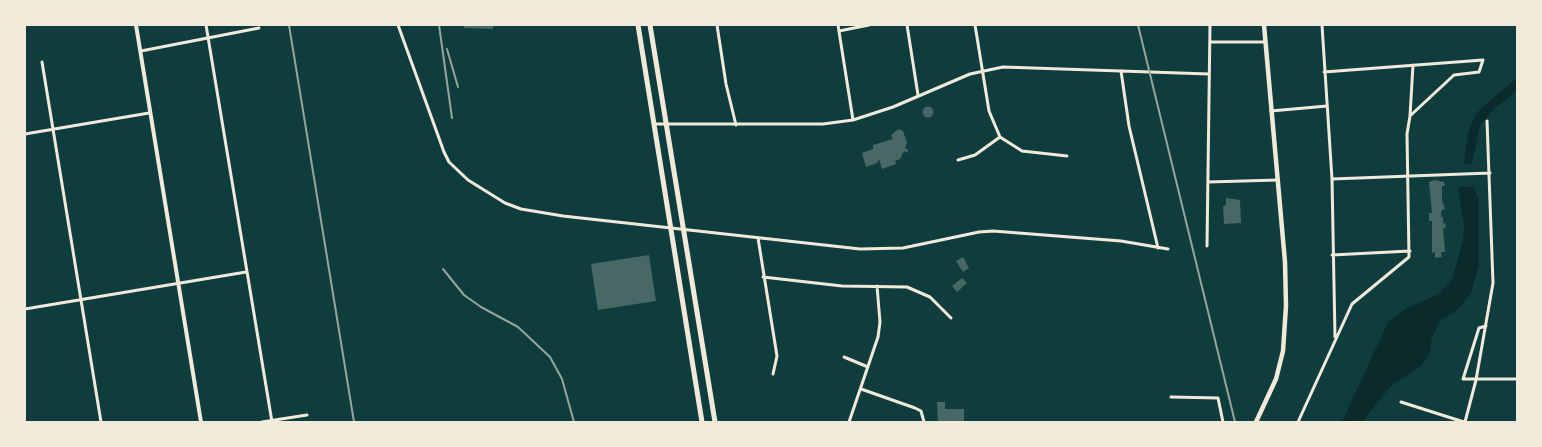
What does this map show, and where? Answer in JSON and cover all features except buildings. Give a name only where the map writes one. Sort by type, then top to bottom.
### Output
[{"type":"main road","points":[[638,25],[702,422]]},
{"type":"main road","points":[[650,25],[715,422]]},
{"type":"main road","points":[[1256,422],[1276,379],[1284,337],[1287,286],[1264,25]]},
{"type":"street","points":[[136,25],[201,422]]},
{"type":"street","points":[[206,25],[272,421]]},
{"type":"street","points":[[398,25],[444,152],[455,168],[468,180],[505,203],[538,213],[826,246],[903,248],[979,232],[993,231],[1121,240],[1168,249]]},
{"type":"street","points":[[717,25],[726,84],[736,125]]},
{"type":"street","points":[[838,25],[853,120]]},
{"type":"street","points":[[839,31],[868,25]]},
{"type":"street","points":[[906,25],[918,95]]},
{"type":"street","points":[[975,25],[992,120],[1000,137],[1022,151],[1067,156]]},
{"type":"street","points":[[1207,246],[1210,25]]},
{"type":"street","points":[[1322,25],[1332,179],[1335,338]]},
{"type":"street","points":[[140,51],[259,28]]},
{"type":"street","points":[[1210,42],[1265,42]]},
{"type":"street","points":[[1324,72],[1484,60],[1479,72],[1454,75],[1410,116]]},
{"type":"street","points":[[42,62],[101,422]]},
{"type":"street","points":[[1298,422],[1352,304],[1406,260],[1410,251],[1407,134],[1413,65]]},
{"type":"street","points":[[654,124],[823,124],[853,120],[983,70],[1003,67],[1209,74]]},
{"type":"street","points":[[1121,70],[1129,126],[1158,248]]},
{"type":"street","points":[[1272,111],[1327,106]]},
{"type":"street","points":[[25,134],[149,113]]},
{"type":"street","points":[[1401,402],[1464,422],[1476,380],[1493,283],[1487,121]]},
{"type":"street","points":[[958,160],[975,155],[1000,137]]},
{"type":"street","points":[[1332,179],[1490,173]]},
{"type":"street","points":[[1208,182],[1278,180]]},
{"type":"street","points":[[758,238],[777,356],[773,374]]},
{"type":"street","points":[[1332,255],[1410,251]]},
{"type":"street","points":[[25,309],[246,272]]},
{"type":"street","points":[[763,277],[842,286],[907,287],[920,291],[930,297],[951,318]]},
{"type":"street","points":[[849,422],[878,337],[880,322],[877,286]]},
{"type":"street","points":[[1486,326],[1479,328],[1463,380],[1517,379]]},
{"type":"street","points":[[844,357],[868,367]]},
{"type":"street","points":[[861,389],[921,411],[924,422]]},
{"type":"street","points":[[1172,397],[1218,398],[1223,422]]},
{"type":"street","points":[[262,422],[307,415]]},
{"type":"water","points":[[1517,78],[1517,90],[1493,110],[1480,126],[1472,163],[1464,164],[1468,133],[1475,116],[1481,108]]},
{"type":"water","points":[[1460,187],[1474,187],[1479,200],[1479,264],[1471,293],[1458,309],[1440,321],[1432,338],[1429,355],[1421,366],[1391,386],[1362,422],[1342,422],[1388,322],[1407,308],[1437,295],[1452,280],[1463,240],[1464,225],[1458,189]]},
{"type":"railway","points":[[289,25],[354,422]]},
{"type":"railway","points":[[439,25],[452,118]]},
{"type":"railway","points":[[1138,25],[1235,422]]},
{"type":"railway","points":[[447,49],[458,87]]},
{"type":"railway","points":[[443,269],[464,295],[481,307],[518,327],[550,357],[562,379],[574,422]]}]
